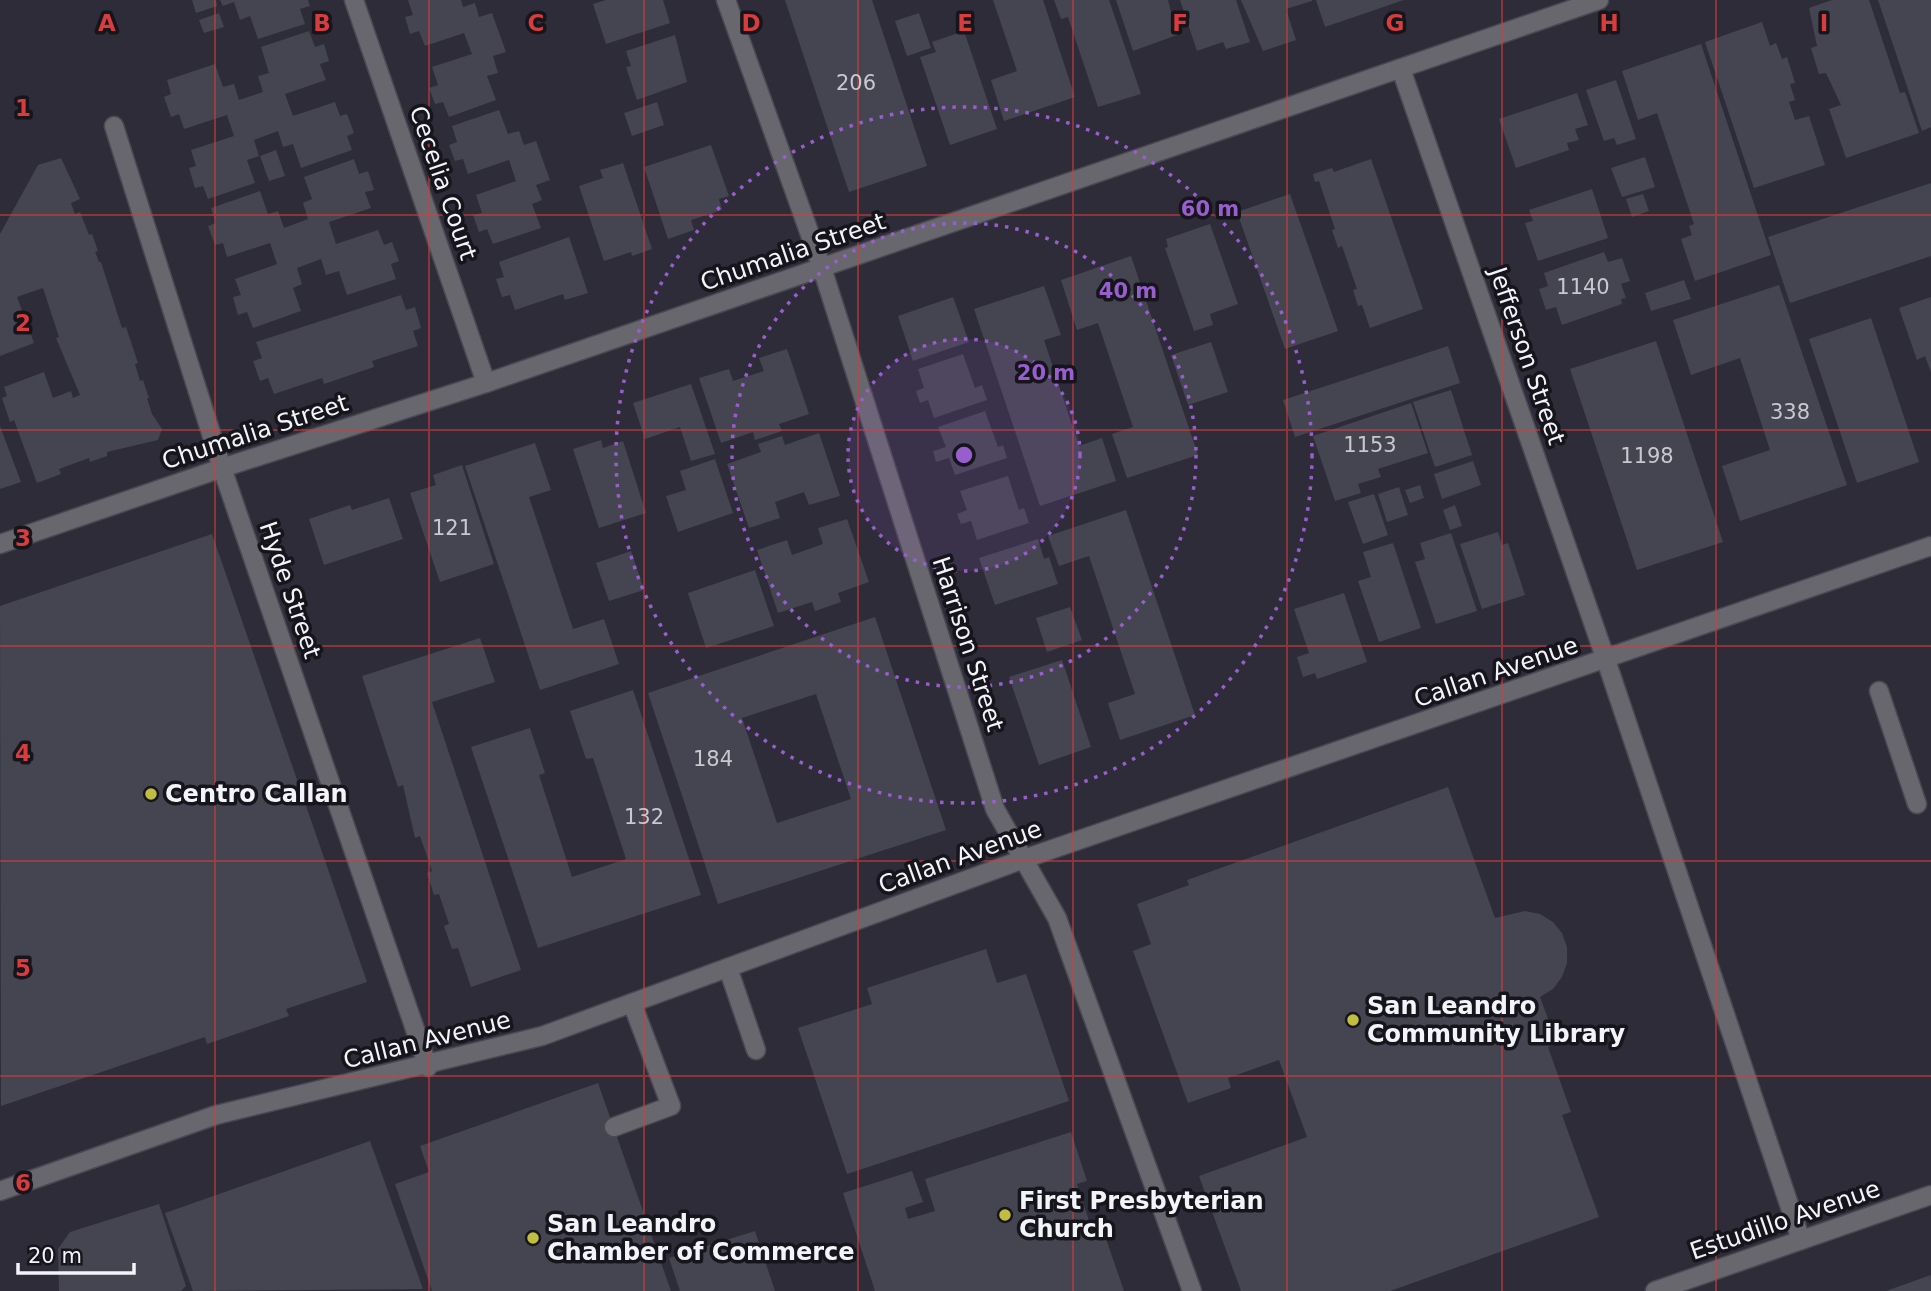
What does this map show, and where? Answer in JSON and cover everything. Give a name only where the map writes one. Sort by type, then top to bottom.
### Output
[{"type":"street","name":"Cecelia Court","points":[[354,0],[486,383]]},
{"type":"street","name":"Harrison Street","points":[[726,0],[822,268],[995,809],[1021,860],[1057,919],[1192,1291]]},
{"type":"street","name":"Chumalia Street","points":[[0,544],[222,468],[486,383],[1600,0]]},
{"type":"street","name":"Jefferson Street","points":[[1401,69],[1606,660],[1801,1240]]},
{"type":"street","name":"Hyde Street","points":[[114,126],[222,468],[428,1067]]},
{"type":"street","name":"Callan Avenue","points":[[0,1191],[216,1115],[428,1067],[542,1036],[1021,860],[1931,546]]},
{"type":"street","points":[[1879,691],[1917,804]]},
{"type":"street","points":[[728,968],[756,1050]]},
{"type":"street","points":[[614,1127],[671,1106],[632,1003]]},
{"type":"street","name":"Estudillo Avenue","points":[[1655,1291],[1931,1195]]},
{"type":"building","points":[[192,0],[216,0],[217,6],[196,13]]},
{"type":"building","points":[[220,0],[308,0],[310,6],[300,9],[305,24],[258,39],[250,16],[240,20],[234,2],[223,6]]},
{"type":"building","points":[[408,0],[461,0],[463,7],[475,3],[479,17],[492,13],[506,52],[493,56],[498,73],[487,76],[496,100],[449,117],[443,102],[435,104],[429,88],[438,85],[432,67],[472,54],[464,33],[425,46],[419,31],[410,34],[405,17],[413,15]]},
{"type":"building","points":[[606,0],[663,0],[670,23],[606,44],[593,4]]},
{"type":"building","points":[[785,0],[872,0],[927,166],[849,192]]},
{"type":"building","points":[[993,0],[1043,0],[1075,97],[1004,121],[991,80],[1017,71]]},
{"type":"building","points":[[1054,0],[1109,0],[1141,94],[1098,107],[1068,17],[1061,19]]},
{"type":"building","points":[[1116,0],[1168,0],[1177,35],[1133,51]]},
{"type":"building","points":[[1180,0],[1236,0],[1250,42],[1226,49],[1223,42],[1197,51]]},
{"type":"building","points":[[1241,0],[1312,1],[1286,9],[1296,40],[1263,51]]},
{"type":"building","points":[[1316,0],[1404,0],[1325,27]]},
{"type":"building","points":[[1832,0],[1869,0],[1900,93],[1905,92],[1919,133],[1846,158],[1829,109],[1841,105],[1826,73],[1819,74],[1811,48],[1817,46],[1809,8]]},
{"type":"building","points":[[1878,0],[1931,0],[1931,127],[1922,131]]},
{"type":"building","points":[[219,13],[224,27],[204,33],[199,20]]},
{"type":"building","points":[[919,13],[931,48],[907,56],[895,21]]},
{"type":"building","points":[[1762,22],[1770,46],[1776,43],[1782,59],[1787,57],[1795,83],[1790,84],[1795,100],[1789,102],[1795,120],[1809,116],[1825,165],[1754,188],[1705,42]]},
{"type":"building","points":[[309,31],[315,47],[324,44],[329,61],[320,64],[326,80],[285,94],[293,116],[335,102],[340,116],[347,114],[354,133],[347,136],[352,150],[301,168],[293,144],[283,147],[278,131],[254,140],[259,156],[247,160],[255,183],[208,199],[203,186],[195,188],[189,168],[196,166],[191,150],[234,136],[227,115],[184,129],[179,114],[171,117],[164,97],[171,94],[167,80],[215,64],[223,87],[234,84],[239,100],[263,92],[258,76],[269,73],[261,47]]},
{"type":"building","points":[[964,31],[997,129],[950,145],[920,57],[936,52],[932,42]]},
{"type":"building","points":[[675,35],[687,82],[637,100],[626,67],[631,66],[626,51]]},
{"type":"building","points":[[1701,44],[1771,255],[1695,281],[1681,239],[1692,235],[1689,226],[1694,224],[1657,113],[1638,120],[1622,71]]},
{"type":"building","points":[[1616,80],[1636,139],[1617,145],[1614,138],[1604,141],[1586,90]]},
{"type":"building","points":[[1577,93],[1588,125],[1575,129],[1579,140],[1567,143],[1569,150],[1516,168],[1499,119]]},
{"type":"building","points":[[657,102],[664,125],[632,136],[624,113]]},
{"type":"building","points":[[499,110],[508,134],[519,131],[524,145],[536,141],[550,180],[536,185],[542,200],[532,204],[541,228],[493,244],[487,229],[479,232],[473,215],[482,213],[476,195],[516,181],[509,160],[468,174],[463,159],[455,161],[449,145],[457,142],[452,126]]},
{"type":"building","points":[[711,145],[729,196],[719,199],[722,210],[691,220],[694,230],[668,239],[644,167]]},
{"type":"building","points":[[276,150],[285,176],[269,181],[260,156]]},
{"type":"building","points":[[1645,157],[1655,187],[1622,197],[1611,168]]},
{"type":"building","points":[[61,158],[80,199],[71,203],[75,214],[80,212],[89,235],[92,234],[98,251],[95,252],[101,262],[122,328],[126,327],[138,363],[135,364],[140,381],[143,380],[152,414],[162,429],[158,440],[107,452],[107,456],[90,462],[89,458],[59,469],[61,474],[37,483],[14,420],[10,422],[2,398],[7,396],[4,387],[44,372],[53,398],[71,391],[73,398],[80,395],[56,338],[59,337],[43,288],[17,297],[34,343],[0,356],[0,234],[38,165]]},
{"type":"building","points":[[354,159],[359,174],[368,171],[374,190],[365,192],[371,208],[329,222],[336,244],[378,230],[384,245],[392,242],[399,261],[391,264],[396,279],[347,295],[339,271],[326,275],[321,259],[297,268],[302,284],[293,288],[301,311],[253,328],[247,312],[238,315],[233,297],[241,295],[235,279],[277,264],[270,243],[227,257],[223,243],[215,245],[208,226],[216,223],[211,208],[260,191],[268,214],[278,211],[284,228],[308,219],[303,203],[312,199],[304,177]]},
{"type":"building","points":[[1371,159],[1423,309],[1370,328],[1362,305],[1358,306],[1353,290],[1357,289],[1342,246],[1338,248],[1332,230],[1335,229],[1319,181],[1315,182],[1313,174],[1332,168],[1334,172]]},
{"type":"building","points":[[623,163],[652,249],[632,256],[631,252],[604,261],[579,186],[603,178],[600,170]]},
{"type":"building","points":[[1931,183],[1931,256],[1790,303],[1768,237]]},
{"type":"building","points":[[1592,189],[1608,238],[1538,261],[1525,223],[1533,221],[1529,210]]},
{"type":"building","points":[[1290,194],[1338,331],[1285,349],[1237,212]]},
{"type":"building","points":[[1643,194],[1649,211],[1632,217],[1626,199]]},
{"type":"building","points":[[1210,224],[1238,304],[1210,314],[1213,325],[1194,331],[1165,248],[1168,247],[1166,239]]},
{"type":"building","points":[[569,237],[588,293],[565,300],[563,294],[515,310],[510,295],[502,297],[496,279],[504,277],[499,262]]},
{"type":"building","points":[[1604,252],[1608,262],[1622,258],[1630,281],[1621,284],[1626,298],[1621,299],[1622,304],[1562,325],[1556,307],[1546,310],[1539,289],[1548,286],[1544,273]]},
{"type":"building","points":[[1131,256],[1198,455],[1127,478],[1112,434],[1133,427],[1098,323],[1077,330],[1061,280]]},
{"type":"building","points":[[1684,280],[1691,299],[1651,311],[1645,293]]},
{"type":"building","points":[[1779,285],[1847,485],[1740,521],[1722,466],[1770,450],[1740,358],[1691,375],[1673,320]]},
{"type":"building","points":[[1044,286],[1061,335],[1044,340],[1079,446],[1102,438],[1116,481],[1040,506],[974,309]]},
{"type":"building","points":[[401,295],[406,310],[415,307],[421,328],[413,331],[418,346],[372,361],[374,367],[324,384],[322,378],[274,394],[268,378],[260,381],[253,361],[262,358],[256,342]]},
{"type":"building","points":[[953,297],[969,342],[913,361],[898,316]]},
{"type":"building","points":[[1931,297],[1931,372],[1925,356],[1917,360],[1899,308]]},
{"type":"building","points":[[1871,318],[1919,462],[1857,483],[1809,339]]},
{"type":"building","points":[[1656,341],[1723,542],[1637,570],[1570,369]]},
{"type":"building","points":[[1211,342],[1228,392],[1188,405],[1171,355]]},
{"type":"building","points":[[1448,346],[1460,383],[1295,437],[1283,400]]},
{"type":"building","points":[[787,349],[809,414],[779,424],[782,431],[755,440],[753,432],[721,443],[699,378],[729,369],[733,381],[764,371],[759,358]]},
{"type":"building","points":[[963,354],[975,388],[982,385],[987,400],[934,418],[928,400],[920,403],[916,391],[924,388],[918,369]]},
{"type":"building","points":[[691,384],[715,454],[691,461],[680,427],[645,439],[633,403]]},
{"type":"building","points":[[1451,390],[1472,455],[1435,467],[1413,402]]},
{"type":"building","points":[[1411,403],[1428,453],[1378,469],[1381,477],[1358,484],[1361,493],[1335,501],[1313,436]]},
{"type":"building","points":[[985,411],[998,447],[1003,445],[1007,458],[955,475],[949,458],[936,462],[933,451],[946,447],[938,427]]},
{"type":"building","points":[[0,426],[21,482],[0,489]]},
{"type":"building","points":[[819,433],[840,496],[809,505],[804,492],[775,502],[780,518],[749,528],[727,464],[761,452],[758,444],[782,436],[785,445]]},
{"type":"building","points":[[601,440],[603,448],[623,441],[646,513],[599,528],[573,449]]},
{"type":"building","points":[[535,443],[551,490],[529,497],[573,629],[604,619],[619,664],[540,690],[465,466]]},
{"type":"building","points":[[715,459],[733,513],[678,532],[666,496],[686,490],[680,471]]},
{"type":"building","points":[[1473,461],[1481,485],[1442,499],[1434,474]]},
{"type":"building","points":[[462,465],[494,564],[440,582],[410,493],[436,485],[433,475]]},
{"type":"building","points":[[1008,476],[1019,510],[1024,508],[1029,523],[977,540],[971,521],[961,524],[957,514],[967,510],[960,491]]},
{"type":"building","points":[[1420,485],[1424,498],[1410,503],[1405,490]]},
{"type":"building","points":[[1399,487],[1408,515],[1387,522],[1378,494]]},
{"type":"building","points":[[1374,494],[1388,535],[1363,544],[1348,502]]},
{"type":"building","points":[[389,498],[403,539],[324,565],[309,519],[350,505],[352,510]]},
{"type":"building","points":[[1455,505],[1462,526],[1450,530],[1443,510]]},
{"type":"building","points":[[1126,510],[1195,715],[1120,740],[1108,703],[1135,694],[1089,556],[1059,566],[1048,536]]},
{"type":"building","points":[[847,519],[869,582],[838,593],[841,602],[815,611],[812,602],[778,613],[757,550],[787,540],[792,555],[823,544],[818,528]]},
{"type":"building","points":[[1498,532],[1502,545],[1508,543],[1525,595],[1482,609],[1460,544]]},
{"type":"building","points":[[1451,533],[1477,611],[1436,624],[1415,562],[1425,559],[1420,543]]},
{"type":"building","name":"Centro Callan","points":[[212,534],[367,982],[286,1009],[289,1016],[207,1044],[205,1037],[1,1106],[0,606]]},
{"type":"building","points":[[1038,539],[1044,559],[1049,557],[1058,584],[995,605],[979,558]]},
{"type":"building","points":[[1393,543],[1421,628],[1379,642],[1358,581],[1371,577],[1363,552]]},
{"type":"building","points":[[631,551],[644,590],[609,601],[596,563]]},
{"type":"building","points":[[755,570],[774,626],[706,648],[688,593]]},
{"type":"building","points":[[1344,593],[1367,662],[1317,679],[1315,673],[1303,677],[1297,657],[1309,653],[1294,609]]},
{"type":"building","points":[[1070,607],[1082,640],[1047,652],[1036,618]]},
{"type":"building","points":[[875,617],[946,830],[718,904],[648,693]],"holes":[[[816,694],[851,799],[777,823],[742,718]]]},
{"type":"building","points":[[480,638],[495,682],[432,702],[521,970],[471,987],[458,948],[452,949],[444,926],[449,924],[439,894],[434,895],[427,873],[432,871],[420,836],[415,838],[403,785],[398,787],[362,676]]},
{"type":"building","points":[[1062,660],[1091,747],[1039,765],[1009,677]]},
{"type":"building","points":[[633,690],[701,895],[538,948],[471,747],[530,728],[545,773],[539,775],[572,877],[626,859],[593,758],[586,759],[570,711]]},
{"type":"building","name":"San Leandro Community Library","points":[[1448,787],[1495,918],[1525,911],[1540,914],[1553,922],[1562,933],[1567,947],[1567,963],[1562,977],[1553,989],[1540,997],[1557,1043],[1548,1047],[1571,1112],[1562,1115],[1599,1217],[1390,1291],[1241,1291],[1199,1176],[1307,1137],[1279,1060],[1228,1078],[1231,1088],[1188,1103],[1133,951],[1151,944],[1137,904],[1189,885],[1187,880]]},
{"type":"building","points":[[986,949],[997,983],[1026,974],[1069,1101],[847,1174],[798,1028],[872,1004],[867,988]]},
{"type":"building","name":"San Leandro Chamber of Commerce","points":[[598,1083],[671,1291],[432,1291],[395,1184],[429,1172],[420,1146]]},
{"type":"building","name":"First Presbyterian Church","points":[[1071,1132],[1087,1181],[1077,1184],[1094,1236],[1104,1233],[1124,1291],[875,1291],[843,1193],[912,1171],[923,1202],[905,1208],[908,1219],[935,1211],[925,1179]]},
{"type":"building","points":[[370,1141],[423,1289],[193,1291],[165,1213]]},
{"type":"building","points":[[159,1204],[186,1286],[181,1291],[59,1291],[58,1249],[70,1232]]},
{"type":"building","points":[[755,1231],[775,1291],[680,1291],[669,1258]]},
{"type":"building","points":[[1931,1275],[1931,1291],[1886,1291]]},
{"type":"place","name":"Centro Callan","points":[[151,794]]},
{"type":"place","name":"San Leandro Community Library","points":[[1353,1020]]},
{"type":"place","name":"First Presbyterian Church","points":[[1005,1215]]},
{"type":"place","name":"San Leandro Chamber of Commerce","points":[[533,1238]]}]
